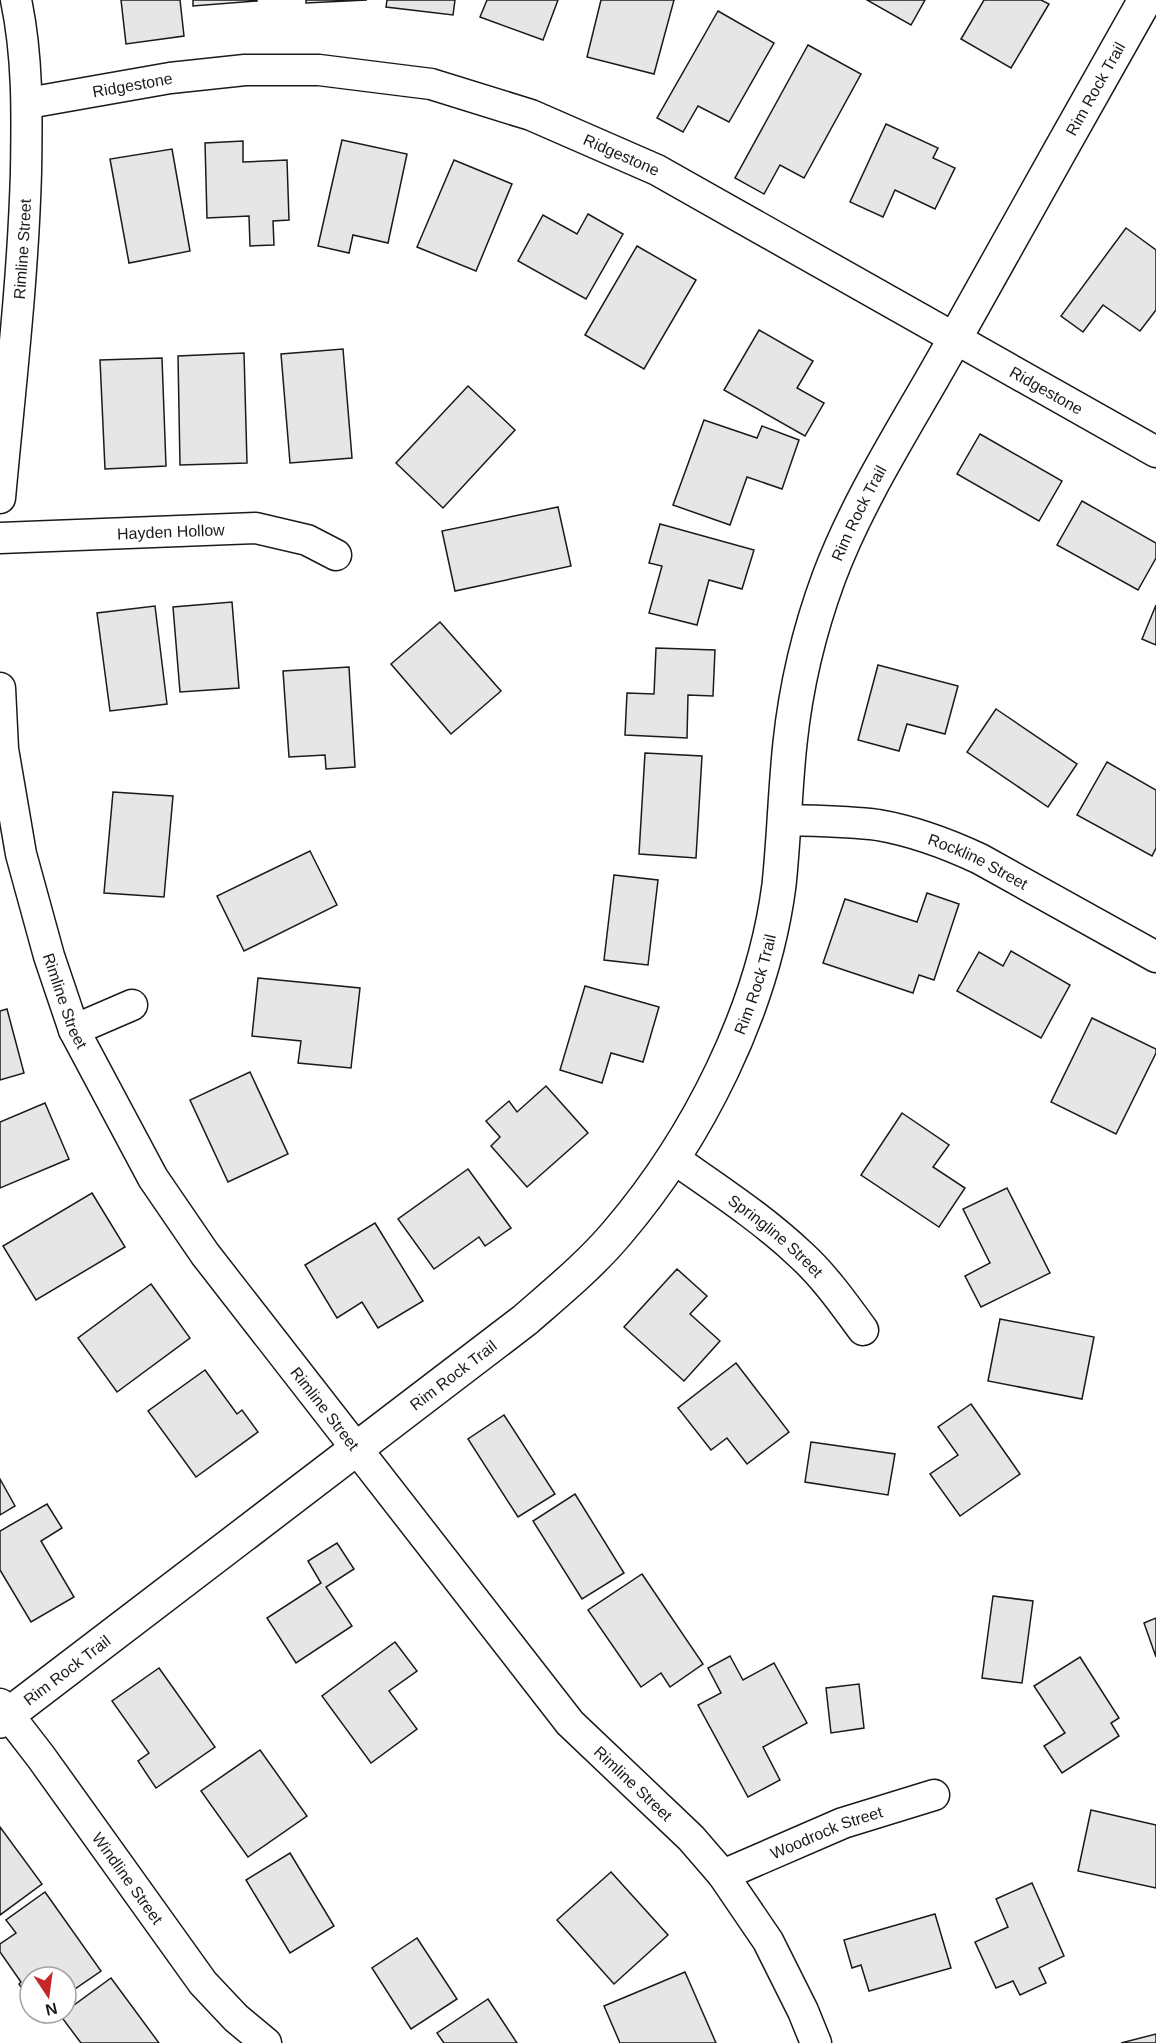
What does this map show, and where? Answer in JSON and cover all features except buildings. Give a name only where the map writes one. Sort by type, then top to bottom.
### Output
[{"type":"street","name":"Rimline Street","points":[[0,498],[24,242],[28,103],[22,27],[16,0]]},
{"type":"street","name":"Rim Rock Trail","points":[[3,1713],[357,1449],[525,1320],[581,1271],[616,1234],[651,1190],[714,1086],[742,1024],[759,973],[776,905],[790,740],[796,699],[809,636],[839,554],[868,494],[1145,0]]},
{"type":"street","name":"Ridgestone","points":[[28,103],[170,78],[245,70],[319,70],[431,84],[531,115],[657,170],[1156,452]]},
{"type":"street","name":"Hayden Hollow","points":[[0,538],[256,528],[307,540],[336,555]]},
{"type":"street","name":"Rimline Street","points":[[0,688],[3,748],[21,854],[49,956],[74,1030],[153,1178],[205,1254],[570,1724],[692,1838],[723,1875],[768,1941],[803,2010],[816,2043]]},
{"type":"street","name":"Rockline Street","points":[[784,820],[841,821],[880,826],[954,847],[980,859],[1156,957]]},
{"type":"street","points":[[74,1030],[132,1005]]},
{"type":"street","name":"Springline Street","points":[[672,1158],[768,1225],[803,1257],[835,1292],[863,1330]]},
{"type":"street","name":"Windline Street","points":[[3,1713],[41,1757],[203,1983],[236,2018],[266,2043]]},
{"type":"street","name":"Woodrock Street","points":[[723,1875],[843,1822],[934,1795]]}]
